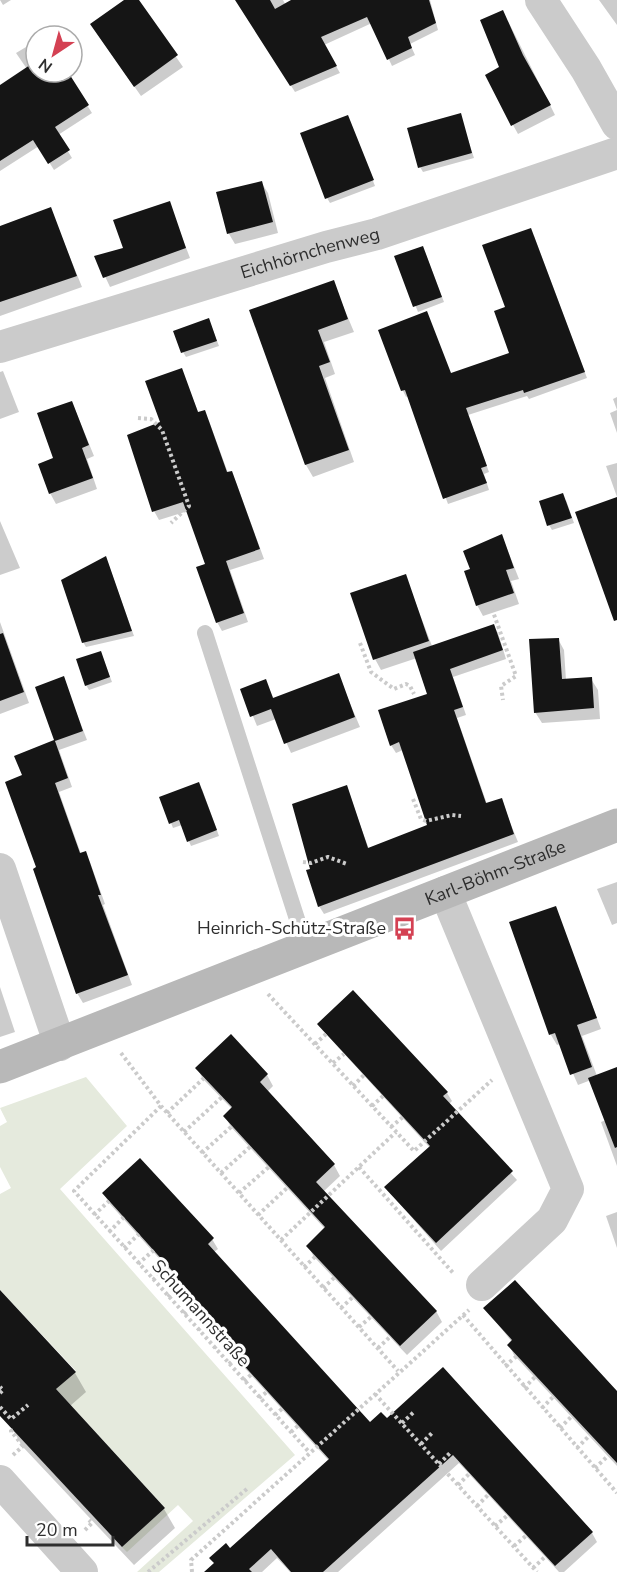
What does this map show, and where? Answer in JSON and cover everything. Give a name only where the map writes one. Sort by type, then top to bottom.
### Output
[{"type":"street","points":[[541,0],[586,69],[617,124]]},
{"type":"street","name":"Eichhörnchenweg","points":[[0,347],[326,247],[377,234],[617,153]]},
{"type":"street","name":"Karl-Böhm-Straße","points":[[0,1067],[102,1029],[617,825]]},
{"type":"street","points":[[0,869],[60,1045]]},
{"type":"street","points":[[445,892],[568,1189],[552,1220],[469,1281]]},
{"type":"street","points":[[0,1481],[82,1572]]},
{"type":"lane","points":[[204,633],[306,947]]},
{"type":"path","points":[[138,418],[151,419],[162,430],[189,506],[171,523]]},
{"type":"path","points":[[492,609],[516,676],[501,686],[503,700]]},
{"type":"path","points":[[360,643],[371,672],[394,689],[406,684],[410,686],[414,694]]},
{"type":"path","points":[[413,799],[421,819],[426,821],[452,814],[461,816]]},
{"type":"path","points":[[299,851],[306,864],[328,857],[347,864]]},
{"type":"path","points":[[247,971],[414,1151],[515,1060]]},
{"type":"path","points":[[102,1029],[160,1106],[398,1371]]},
{"type":"path","points":[[315,1044],[326,1034]]},
{"type":"path","points":[[333,1063],[344,1054]]},
{"type":"path","points":[[353,1086],[364,1076]]},
{"type":"path","points":[[167,1113],[204,1078]]},
{"type":"path","points":[[372,1106],[383,1096]]},
{"type":"path","points":[[184,1132],[222,1097]]},
{"type":"path","name":"Schumannstraße","points":[[160,1106],[74,1191],[309,1452]]},
{"type":"path","points":[[391,1127],[403,1117]]},
{"type":"path","points":[[202,1153],[232,1126]]},
{"type":"path","points":[[281,1240],[396,1132]]},
{"type":"path","points":[[221,1173],[251,1146]]},
{"type":"path","points":[[239,1193],[270,1166]]},
{"type":"path","points":[[192,1572],[190,1560],[398,1371],[478,1302],[469,1281],[359,1167]]},
{"type":"path","points":[[258,1215],[288,1187]]},
{"type":"path","points":[[94,1215],[109,1201]]},
{"type":"path","points":[[109,1232],[124,1217]]},
{"type":"path","points":[[124,1248],[139,1234]]},
{"type":"path","points":[[138,1264],[154,1250]]},
{"type":"path","points":[[304,1267],[316,1256]]},
{"type":"path","points":[[153,1280],[168,1266]]},
{"type":"path","points":[[323,1287],[335,1276]]},
{"type":"path","points":[[168,1297],[175,1289]]},
{"type":"path","points":[[341,1308],[354,1296]]},
{"type":"path","points":[[184,1314],[191,1307]]},
{"type":"path","points":[[463,1315],[577,1448],[615,1487],[617,1493]]},
{"type":"path","points":[[359,1327],[372,1316]]},
{"type":"path","points":[[198,1330],[206,1323]]},
{"type":"path","points":[[378,1348],[391,1336]]},
{"type":"path","points":[[214,1348],[222,1341]]},
{"type":"path","points":[[505,1366],[517,1356]]},
{"type":"path","points":[[229,1364],[237,1357]]},
{"type":"path","points":[[244,1381],[252,1374]]},
{"type":"path","points":[[524,1388],[536,1376]]},
{"type":"path","points":[[0,1387],[3,1390],[0,1393]]},
{"type":"path","points":[[259,1398],[268,1391]]},
{"type":"path","points":[[375,1394],[537,1572]]},
{"type":"path","points":[[542,1408],[554,1396]]},
{"type":"path","points":[[0,1407],[11,1419],[28,1405]]},
{"type":"path","points":[[275,1415],[283,1408]]},
{"type":"path","points":[[402,1424],[415,1411]]},
{"type":"path","points":[[560,1428],[573,1416]]},
{"type":"path","points":[[291,1432],[298,1425]]},
{"type":"path","points":[[13,1430],[11,1431],[23,1446]]},
{"type":"path","points":[[421,1444],[433,1432]]},
{"type":"path","points":[[577,1448],[590,1435]]},
{"type":"path","points":[[438,1464],[451,1452]]},
{"type":"path","points":[[595,1468],[609,1455]]},
{"type":"path","points":[[458,1485],[470,1473]]},
{"type":"path","points":[[148,1572],[248,1488]]},
{"type":"path","points":[[477,1506],[489,1494]]},
{"type":"path","points":[[495,1526],[508,1515]]},
{"type":"path","points":[[514,1546],[527,1535]]},
{"type":"path","points":[[533,1568],[546,1556]]},
{"type":"shaded area","points":[[86,1077],[127,1126],[60,1189],[295,1455],[159,1572],[137,1572],[193,1521],[178,1505],[127,1552],[122,1547],[165,1508],[56,1389],[76,1371],[0,1290],[0,1194],[11,1188],[0,1167],[0,1126],[7,1122],[0,1108]]},
{"type":"building","points":[[124,0],[139,0],[178,55],[134,87],[90,24]]},
{"type":"building","points":[[235,0],[270,0],[275,9],[291,0],[429,0],[436,23],[408,37],[412,48],[387,60],[367,17],[321,37],[337,66],[290,86]]},
{"type":"building","points":[[503,10],[523,55],[551,105],[511,126],[485,75],[499,67],[480,20]]},
{"type":"building","points":[[24,69],[24,84],[76,84],[89,105],[55,127],[70,150],[48,164],[33,140],[0,161],[0,85]]},
{"type":"building","points":[[461,113],[472,153],[418,168],[407,128]]},
{"type":"building","points":[[348,115],[374,180],[325,199],[300,133]]},
{"type":"building","points":[[262,181],[273,222],[227,234],[216,192]]},
{"type":"building","points":[[170,201],[186,248],[103,278],[94,256],[123,248],[113,220]]},
{"type":"building","points":[[51,207],[77,276],[0,302],[0,226]]},
{"type":"building","points":[[531,228],[585,372],[524,393],[523,390],[466,408],[487,466],[481,468],[487,483],[443,499],[405,390],[401,391],[378,330],[427,311],[451,373],[509,353],[494,311],[505,307],[482,245]]},
{"type":"building","points":[[423,246],[442,297],[413,307],[394,256]]},
{"type":"building","points":[[334,280],[348,319],[318,330],[330,362],[319,366],[349,450],[305,465],[249,310]]},
{"type":"building","points":[[209,318],[217,341],[181,353],[173,331]]},
{"type":"building","points":[[182,368],[198,412],[205,410],[227,472],[232,471],[260,549],[226,561],[244,613],[216,623],[196,567],[205,564],[183,502],[152,512],[127,435],[160,422],[145,381]]},
{"type":"building","points":[[72,401],[89,445],[82,448],[93,478],[49,494],[38,464],[53,458],[37,413]]},
{"type":"building","points":[[563,493],[572,518],[547,526],[539,501]]},
{"type":"building","points":[[617,497],[617,620],[614,621],[575,512]]},
{"type":"building","points":[[502,534],[514,568],[506,570],[514,593],[476,606],[464,571],[470,569],[463,551]]},
{"type":"building","points":[[106,556],[132,631],[82,643],[61,580]]},
{"type":"building","points":[[406,574],[429,641],[373,660],[350,593]]},
{"type":"building","points":[[494,624],[503,650],[450,669],[463,707],[454,710],[486,803],[502,798],[514,834],[318,907],[306,870],[310,869],[292,804],[347,785],[368,848],[427,825],[399,742],[390,746],[378,710],[427,694],[413,652]]},
{"type":"building","points":[[3,633],[24,692],[0,701],[0,634]]},
{"type":"building","points":[[559,638],[562,679],[592,677],[594,708],[534,713],[529,639]]},
{"type":"building","points":[[101,651],[110,677],[85,686],[76,659]]},
{"type":"building","points":[[339,673],[355,717],[284,744],[271,709],[250,717],[240,689],[266,679],[273,698]]},
{"type":"building","points":[[64,676],[83,731],[55,741],[68,778],[55,783],[80,853],[86,851],[101,895],[98,895],[128,975],[76,994],[33,869],[36,867],[5,782],[22,775],[14,756],[54,740],[35,687]]},
{"type":"building","points":[[199,782],[217,830],[187,842],[179,820],[169,824],[159,797]]},
{"type":"building","points":[[556,906],[597,1018],[577,1025],[592,1067],[570,1075],[555,1033],[549,1035],[509,922]]},
{"type":"building","points":[[353,990],[448,1092],[443,1096],[513,1171],[436,1243],[384,1187],[430,1146],[317,1024]]},
{"type":"building","points":[[231,1034],[268,1074],[260,1082],[335,1164],[316,1182],[437,1311],[400,1346],[306,1246],[325,1227],[223,1116],[232,1107],[195,1068]]},
{"type":"building","points":[[617,1067],[617,1147],[615,1148],[588,1078]]},
{"type":"building","points":[[140,1158],[214,1238],[208,1244],[370,1422],[381,1412],[387,1418],[443,1367],[593,1532],[555,1566],[453,1455],[323,1572],[291,1572],[271,1549],[249,1569],[252,1572],[204,1572],[214,1563],[209,1558],[226,1543],[230,1548],[329,1459],[167,1281],[175,1274],[102,1193]]},
{"type":"building","points":[[515,1280],[617,1391],[617,1463],[507,1345],[512,1340],[483,1308]]},
{"type":"building","points":[[0,1290],[76,1372],[56,1389],[165,1508],[122,1547],[0,1416]]},
{"type":"place","name":"Heinrich-Schütz-Straße","points":[[404,928]]}]
